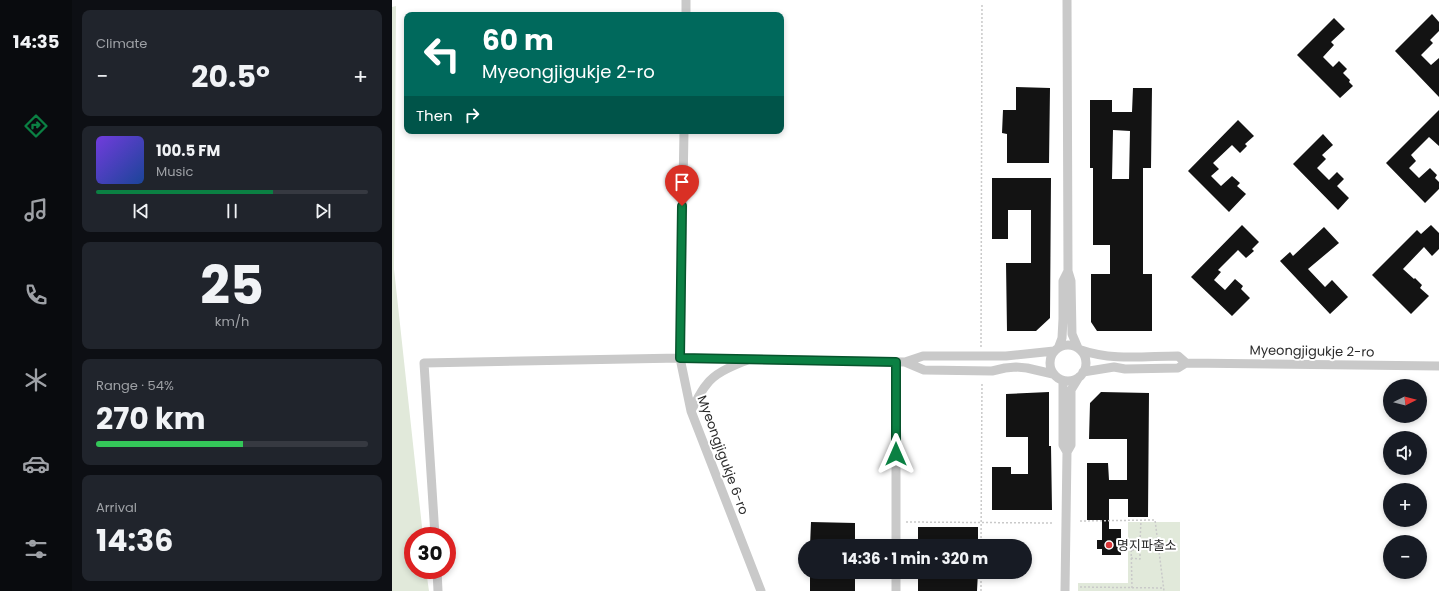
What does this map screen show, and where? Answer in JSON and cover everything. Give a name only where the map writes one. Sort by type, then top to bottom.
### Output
[{"type":"street","points":[[686,0],[686,12]]},
{"type":"street","points":[[1065,591],[1067,452],[1071,445],[1071,390],[1086,367],[1086,361],[1072,334],[1071,281],[1068,271],[1067,0]]},
{"type":"street","name":"Myeongjigukje 6-ro","points":[[684,134],[680,358],[691,411],[762,591]]},
{"type":"street","points":[[1053,374],[1050,369],[1049,362],[1050,356],[1062,338],[1063,281],[1068,271]]},
{"type":"street","points":[[433,527],[424,363],[680,358],[901,362],[923,356],[1006,356],[1056,348],[1064,344],[1071,344],[1080,349]]},
{"type":"street","name":"Myeongjigukje 2-ro","points":[[1080,349],[1098,355],[1114,357],[1178,356],[1186,363]]},
{"type":"street","points":[[691,411],[704,388],[712,378],[748,359]]},
{"type":"street","points":[[901,362],[924,370],[992,371],[1016,367],[1027,368],[1053,374],[1063,381],[1068,381],[1081,375]]},
{"type":"street","points":[[896,539],[901,362]]},
{"type":"street","name":"Myeongjigukje 2-ro","points":[[1081,375],[1114,367],[1125,369],[1178,368],[1186,363],[1439,366]]},
{"type":"street","points":[[1063,381],[1063,445],[1067,452]]},
{"type":"street","points":[[437,579],[438,591]]},
{"type":"street","points":[[896,579],[896,591]]},
{"type":"path","points":[[981,349],[982,4]]},
{"type":"path","points":[[981,539],[982,382]]},
{"type":"path","points":[[1080,520],[1154,520],[1164,590],[1080,587]]},
{"type":"path","points":[[1131,558],[1140,559],[1141,520]]},
{"type":"path","points":[[904,522],[1052,523]]},
{"type":"path","points":[[1132,588],[1131,542],[1140,542]]},
{"type":"path","points":[[1132,550],[1140,550]]},
{"type":"path","points":[[981,579],[981,591]]},
{"type":"green space","points":[[396,6],[394,269],[422,527],[404,527],[404,579],[427,579],[429,591],[392,591],[392,7]]},
{"type":"green space","points":[[1128,522],[1180,522],[1180,591],[1078,591],[1078,583],[1128,583]]},
{"type":"building","points":[[1432,14],[1439,22],[1439,31],[1430,40],[1433,43],[1421,55],[1431,65],[1439,58],[1439,97],[1395,51]]},
{"type":"building","points":[[1334,18],[1345,29],[1331,42],[1334,45],[1323,57],[1333,67],[1339,61],[1347,69],[1343,73],[1350,80],[1349,82],[1353,86],[1340,98],[1297,55]]},
{"type":"building","points":[[1016,87],[1050,88],[1049,163],[1007,163],[1007,134],[1002,133],[1003,110],[1016,110]]},
{"type":"building","points":[[1133,88],[1152,88],[1151,168],[1143,168],[1143,274],[1152,274],[1152,331],[1097,331],[1091,322],[1091,274],[1110,274],[1110,245],[1093,245],[1093,168],[1090,168],[1090,100],[1112,100],[1112,112],[1132,112]],"holes":[[[1113,130],[1130,131],[1129,179],[1112,179]]]},
{"type":"building","points":[[1439,110],[1439,146],[1429,137],[1411,155],[1416,161],[1409,168],[1419,178],[1430,168],[1437,175],[1435,178],[1439,182],[1439,189],[1425,203],[1386,163]]},
{"type":"building","points":[[1238,120],[1254,136],[1245,144],[1247,146],[1240,153],[1232,145],[1213,163],[1219,169],[1211,176],[1221,186],[1232,176],[1240,183],[1237,186],[1246,194],[1229,212],[1188,171]]},
{"type":"building","points":[[1323,134],[1333,145],[1322,155],[1326,159],[1317,168],[1329,180],[1337,172],[1344,179],[1337,186],[1349,198],[1338,210],[1293,164]]},
{"type":"building","points":[[992,178],[1051,178],[1050,318],[1036,331],[1007,331],[1006,263],[1031,263],[1031,210],[1008,210],[1008,239],[992,239]]},
{"type":"building","points":[[1242,225],[1259,242],[1252,249],[1254,251],[1246,258],[1238,250],[1218,270],[1221,272],[1214,280],[1225,290],[1235,279],[1243,286],[1241,289],[1250,298],[1232,316],[1191,277]]},
{"type":"building","points":[[1431,225],[1439,233],[1439,249],[1432,256],[1424,247],[1403,269],[1422,285],[1420,288],[1429,296],[1411,314],[1372,275],[1417,230],[1421,234]]},
{"type":"building","points":[[1324,227],[1339,243],[1308,269],[1325,287],[1332,280],[1348,297],[1330,314],[1280,261],[1290,252],[1293,256]]},
{"type":"building","points":[[1049,392],[1049,446],[1051,446],[1052,510],[992,510],[992,467],[1011,467],[1011,474],[1028,474],[1028,437],[1006,437],[1006,394]]},
{"type":"building","points":[[1101,392],[1149,393],[1148,517],[1128,517],[1128,499],[1109,499],[1109,529],[1121,529],[1121,555],[1102,555],[1102,549],[1097,549],[1097,540],[1102,540],[1102,520],[1087,520],[1087,463],[1108,463],[1109,480],[1127,480],[1127,439],[1089,439],[1090,403]]},
{"type":"building","points":[[811,522],[855,523],[855,539],[810,539]]},
{"type":"building","points":[[918,527],[978,527],[978,539],[918,539]]},
{"type":"building","points":[[810,579],[855,579],[855,591],[810,591]]},
{"type":"building","points":[[918,579],[978,579],[977,591],[918,591]]},
{"type":"place","name":"명지파출소","points":[[1109,545]]},
{"type":"route","points":[[682,206],[680,358],[896,362],[896,454]]}]
